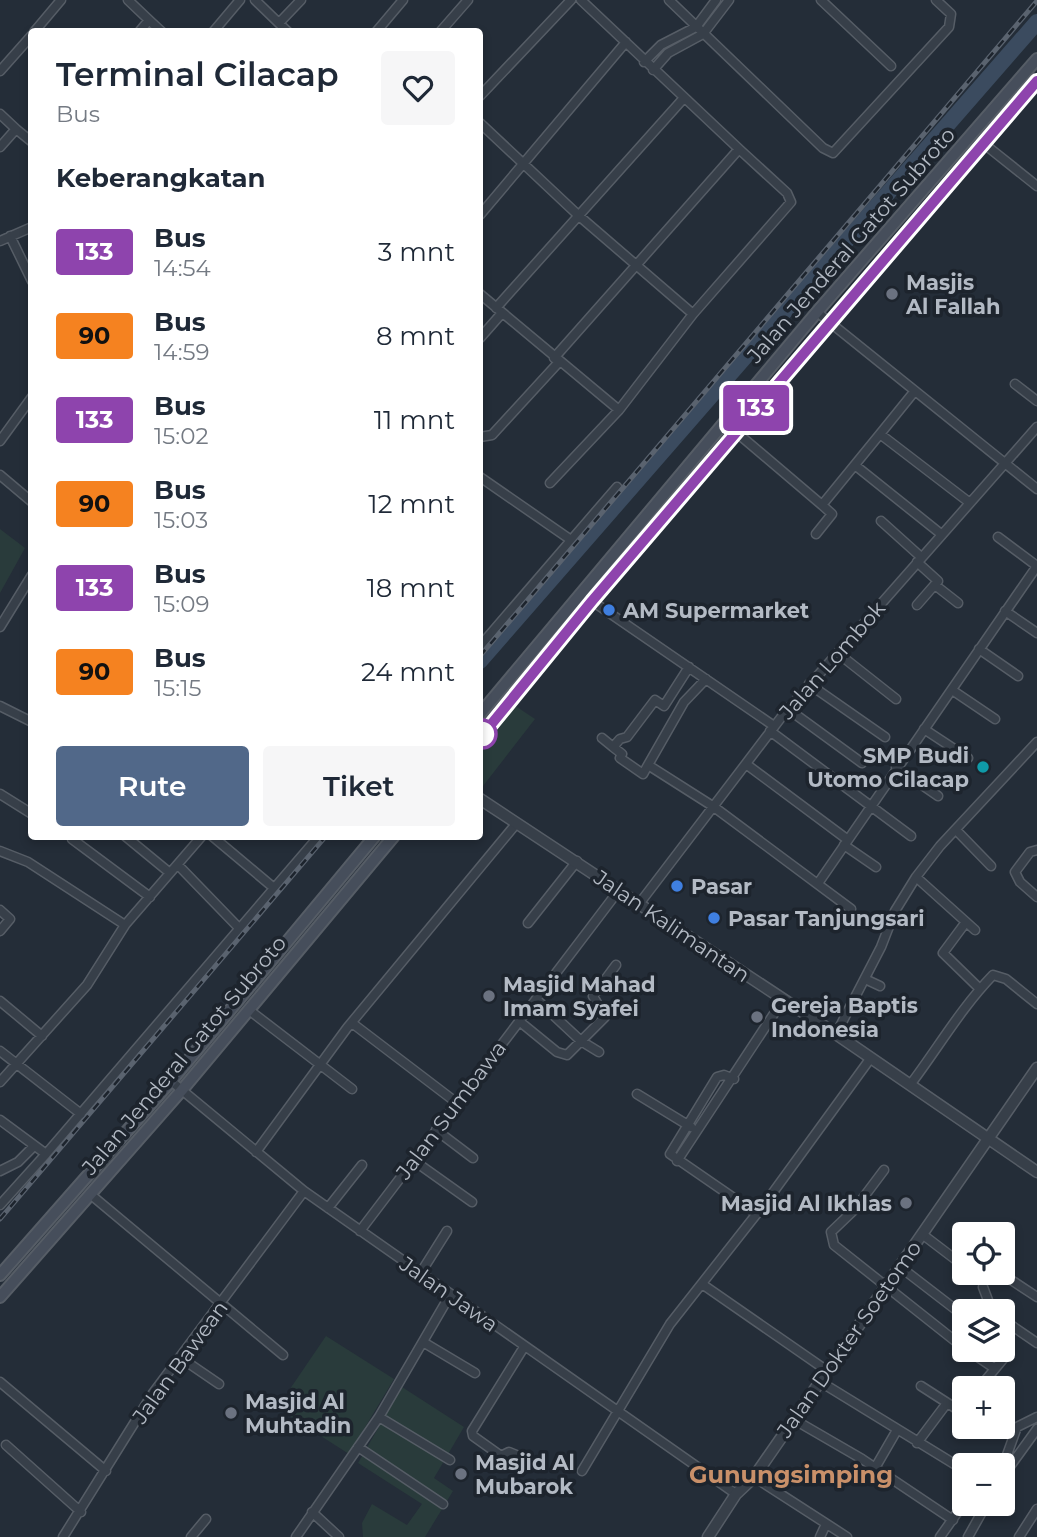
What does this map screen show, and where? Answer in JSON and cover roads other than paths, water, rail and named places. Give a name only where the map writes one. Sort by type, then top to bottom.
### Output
[{"type":"main road","name":"Jalan Jenderal Gatot Subroto","points":[[483,710],[817,312],[1037,59]]},
{"type":"main road","name":"Jalan Jenderal Gatot Subroto","points":[[483,734],[592,601],[1037,81]]},
{"type":"main road","name":"Jalan Jenderal Gatot Subroto","points":[[0,1275],[170,1081],[372,840]]},
{"type":"main road","name":"Jalan Jenderal Gatot Subroto","points":[[0,1297],[181,1090],[391,840]]},
{"type":"street","points":[[37,28],[61,0]]},
{"type":"street","points":[[128,0],[158,28]]},
{"type":"street","points":[[216,28],[240,0]]},
{"type":"street","points":[[255,0],[284,28]]},
{"type":"street","points":[[279,23],[301,0]]},
{"type":"street","points":[[380,28],[403,0]]},
{"type":"street","points":[[444,28],[468,0]]},
{"type":"street","points":[[483,93],[571,0]]},
{"type":"street","points":[[550,483],[619,410],[693,314],[790,202],[787,193],[683,99],[582,0]]},
{"type":"street","points":[[669,0],[823,148],[833,153],[949,27],[951,14],[936,0]]},
{"type":"street","points":[[644,62],[661,45],[700,30],[716,0]]},
{"type":"street","points":[[653,70],[668,52],[700,30],[729,0]]},
{"type":"street","points":[[821,0],[891,66]]},
{"type":"street","points":[[142,28],[149,20]]},
{"type":"street","points":[[0,71],[28,39]]},
{"type":"street","points":[[483,212],[526,164],[626,42]]},
{"type":"street","points":[[483,334],[578,215],[683,99]]},
{"type":"street","points":[[0,114],[28,139]]},
{"type":"street","points":[[483,126],[578,215],[693,314]]},
{"type":"street","points":[[0,147],[16,130]]},
{"type":"street","points":[[983,143],[1037,186]]},
{"type":"street","points":[[483,436],[492,435],[739,149]]},
{"type":"street","points":[[0,241],[28,229]]},
{"type":"street","points":[[10,236],[27,262]]},
{"type":"street","points":[[483,298],[619,410]]},
{"type":"street","points":[[817,312],[1037,489]]},
{"type":"street","points":[[1015,384],[1037,401]]},
{"type":"street","points":[[822,505],[914,392]]},
{"type":"street","points":[[0,440],[28,402]]},
{"type":"street","name":"Jalan Lombok","points":[[639,904],[788,709],[1037,427]]},
{"type":"street","points":[[736,432],[832,514],[816,534]]},
{"type":"street","points":[[880,433],[970,503]]},
{"type":"street","points":[[856,466],[941,534]]},
{"type":"street","points":[[0,475],[28,499]]},
{"type":"street","points":[[483,479],[571,540]]},
{"type":"street","points":[[483,643],[617,487]]},
{"type":"street","points":[[881,522],[937,578],[935,585],[917,605]]},
{"type":"street","points":[[819,882],[1037,566],[998,537]]},
{"type":"street","points":[[0,627],[28,582]]},
{"type":"street","points":[[935,585],[958,603]]},
{"type":"street","points":[[592,601],[706,679],[911,836]]},
{"type":"street","points":[[1005,611],[1037,632]]},
{"type":"street","points":[[979,649],[1018,676]]},
{"type":"street","points":[[838,654],[896,699]]},
{"type":"street","points":[[613,747],[633,731],[655,701],[664,706],[689,667]]},
{"type":"street","points":[[602,738],[622,754],[620,758],[643,774],[662,736],[684,702],[706,679]]},
{"type":"street","points":[[809,684],[885,737]]},
{"type":"street","points":[[952,690],[995,719]]},
{"type":"street","points":[[0,706],[28,720]]},
{"type":"street","points":[[788,709],[862,763]]},
{"type":"street","points":[[924,729],[968,758]]},
{"type":"street","points":[[836,1034],[865,979],[895,911],[916,877],[1037,742]]},
{"type":"street","points":[[746,764],[876,867]]},
{"type":"street","points":[[649,765],[714,807],[819,882],[850,909]]},
{"type":"street","points":[[896,767],[938,796]]},
{"type":"street","points":[[0,793],[28,811]]},
{"type":"street","name":"Jalan Kalimantan","points":[[483,801],[836,1034],[1037,1172]]},
{"type":"street","points":[[256,1152],[352,1023],[516,824]]},
{"type":"street","points":[[956,830],[991,866]]},
{"type":"street","points":[[73,840],[150,897]]},
{"type":"street","points":[[130,840],[170,873]]},
{"type":"street","points":[[0,1082],[87,985],[125,925],[199,840]]},
{"type":"street","points":[[217,840],[274,888]]},
{"type":"street","points":[[0,1205],[316,840]]},
{"type":"street","points":[[1037,850],[1030,852],[1015,872],[1020,882],[1037,897]]},
{"type":"street","points":[[0,851],[28,862],[125,925]]},
{"type":"street","points":[[528,923],[577,861]]},
{"type":"street","points":[[178,865],[239,928]]},
{"type":"street","points":[[916,877],[975,930]]},
{"type":"street","name":"Jalan Sumbawa","points":[[360,1231],[619,890]]},
{"type":"street","points":[[0,910],[10,919],[0,931]]},
{"type":"street","points":[[966,922],[943,953],[980,989]]},
{"type":"street","points":[[519,1021],[561,1055],[567,1055],[605,1017],[593,996],[616,965]]},
{"type":"street","points":[[910,1084],[980,989],[997,974],[1037,1004]]},
{"type":"street","points":[[865,979],[880,986]]},
{"type":"street","points":[[536,999],[582,1041],[599,1052]]},
{"type":"street","points":[[677,1161],[734,1079],[783,1000]]},
{"type":"street","points":[[0,1001],[42,1036]]},
{"type":"street","points":[[249,1010],[322,1063],[352,1089]]},
{"type":"street","points":[[352,1023],[457,1103]]},
{"type":"street","points":[[0,1051],[81,1114]]},
{"type":"street","points":[[582,1471],[670,1324],[757,1214],[870,1059]]},
{"type":"street","name":"Jalan Dokter Soetomo","points":[[710,1536],[736,1494],[754,1477],[886,1284],[1035,1074]]},
{"type":"street","points":[[734,1079],[724,1075],[717,1077],[670,1150],[677,1161],[757,1214]]},
{"type":"street","name":"Jalan Jawa","points":[[170,1081],[304,1191],[736,1494]]},
{"type":"street","points":[[637,1094],[698,1131]]},
{"type":"street","points":[[0,1120],[46,1154]]},
{"type":"street","points":[[436,1130],[473,1158]]},
{"type":"street","points":[[0,1171],[18,1162],[34,1146]]},
{"type":"street","points":[[414,1160],[472,1202]]},
{"type":"street","points":[[328,1208],[362,1165]]},
{"type":"street","points":[[884,1170],[854,1210],[834,1228],[831,1240],[952,1337]]},
{"type":"street","name":"Jalan Bawean","points":[[63,1537],[153,1393],[222,1305],[304,1191]]},
{"type":"street","points":[[90,1195],[283,1355]]},
{"type":"street","points":[[420,1273],[447,1231]]},
{"type":"street","points":[[922,1234],[952,1257]]},
{"type":"street","points":[[899,1266],[952,1307]]},
{"type":"street","points":[[1015,1283],[1037,1297]]},
{"type":"street","points":[[702,1284],[827,1370]]},
{"type":"street","points":[[983,1287],[988,1299]]},
{"type":"street","points":[[296,1537],[379,1417],[450,1295]]},
{"type":"street","points":[[1015,1328],[1037,1343]]},
{"type":"street","points":[[423,1342],[475,1373]]},
{"type":"street","points":[[524,1347],[472,1430],[473,1436],[501,1456],[509,1452],[531,1461]]},
{"type":"street","points":[[181,1358],[219,1384]]},
{"type":"street","points":[[985,1362],[994,1368]]},
{"type":"street","points":[[988,1376],[1000,1362]]},
{"type":"street","points":[[819,1381],[952,1463]]},
{"type":"street","points":[[0,1382],[106,1471]]},
{"type":"street","points":[[921,1386],[952,1406]]},
{"type":"street","points":[[917,1443],[947,1403]]},
{"type":"street","points":[[379,1417],[450,1460]]},
{"type":"street","points":[[1008,1453],[1017,1427],[1037,1417]]},
{"type":"street","points":[[793,1419],[875,1468],[953,1520]]},
{"type":"street","points":[[1015,1459],[1037,1429]]},
{"type":"street","points":[[875,1468],[897,1430]]},
{"type":"street","points":[[6,1445],[49,1490],[81,1512]]},
{"type":"street","points":[[358,1447],[443,1504]]},
{"type":"street","points":[[754,1477],[848,1537]]},
{"type":"street","points":[[1019,1537],[1037,1509]]},
{"type":"street","points":[[312,1512],[339,1537]]},
{"type":"street","points":[[940,1537],[956,1516]]},
{"type":"street","points":[[972,1536],[981,1516]]},
{"type":"street","points":[[191,1537],[206,1519]]},
{"type":"street","points":[[820,1537],[827,1524]]},
{"type":"waterway","points":[[483,658],[1037,22]]},
{"type":"railway","points":[[483,652],[1037,1]]},
{"type":"railway","points":[[0,1219],[323,840]]},
{"type":"place","name":"Masjis Al Fallah","points":[[892,294]]},
{"type":"place","name":"AM Supermarket","points":[[609,610]]},
{"type":"place","name":"SMP Budi Utomo Cilacap","points":[[983,767]]},
{"type":"place","name":"Pasar","points":[[677,886]]},
{"type":"place","name":"Pasar Tanjungsari","points":[[714,918]]},
{"type":"place","name":"Masjid Mahad Imam Syafei","points":[[489,996]]},
{"type":"place","name":"Gereja Baptis Indonesia","points":[[757,1017]]},
{"type":"place","name":"Masjid Al Ikhlas","points":[[906,1203]]},
{"type":"place","name":"Masjid Al Muhtadin","points":[[231,1413]]},
{"type":"place","name":"Masjid Al Mubarok","points":[[461,1474]]},
{"type":"district","name":"Gunungsimping","points":[[791,1474]]}]
